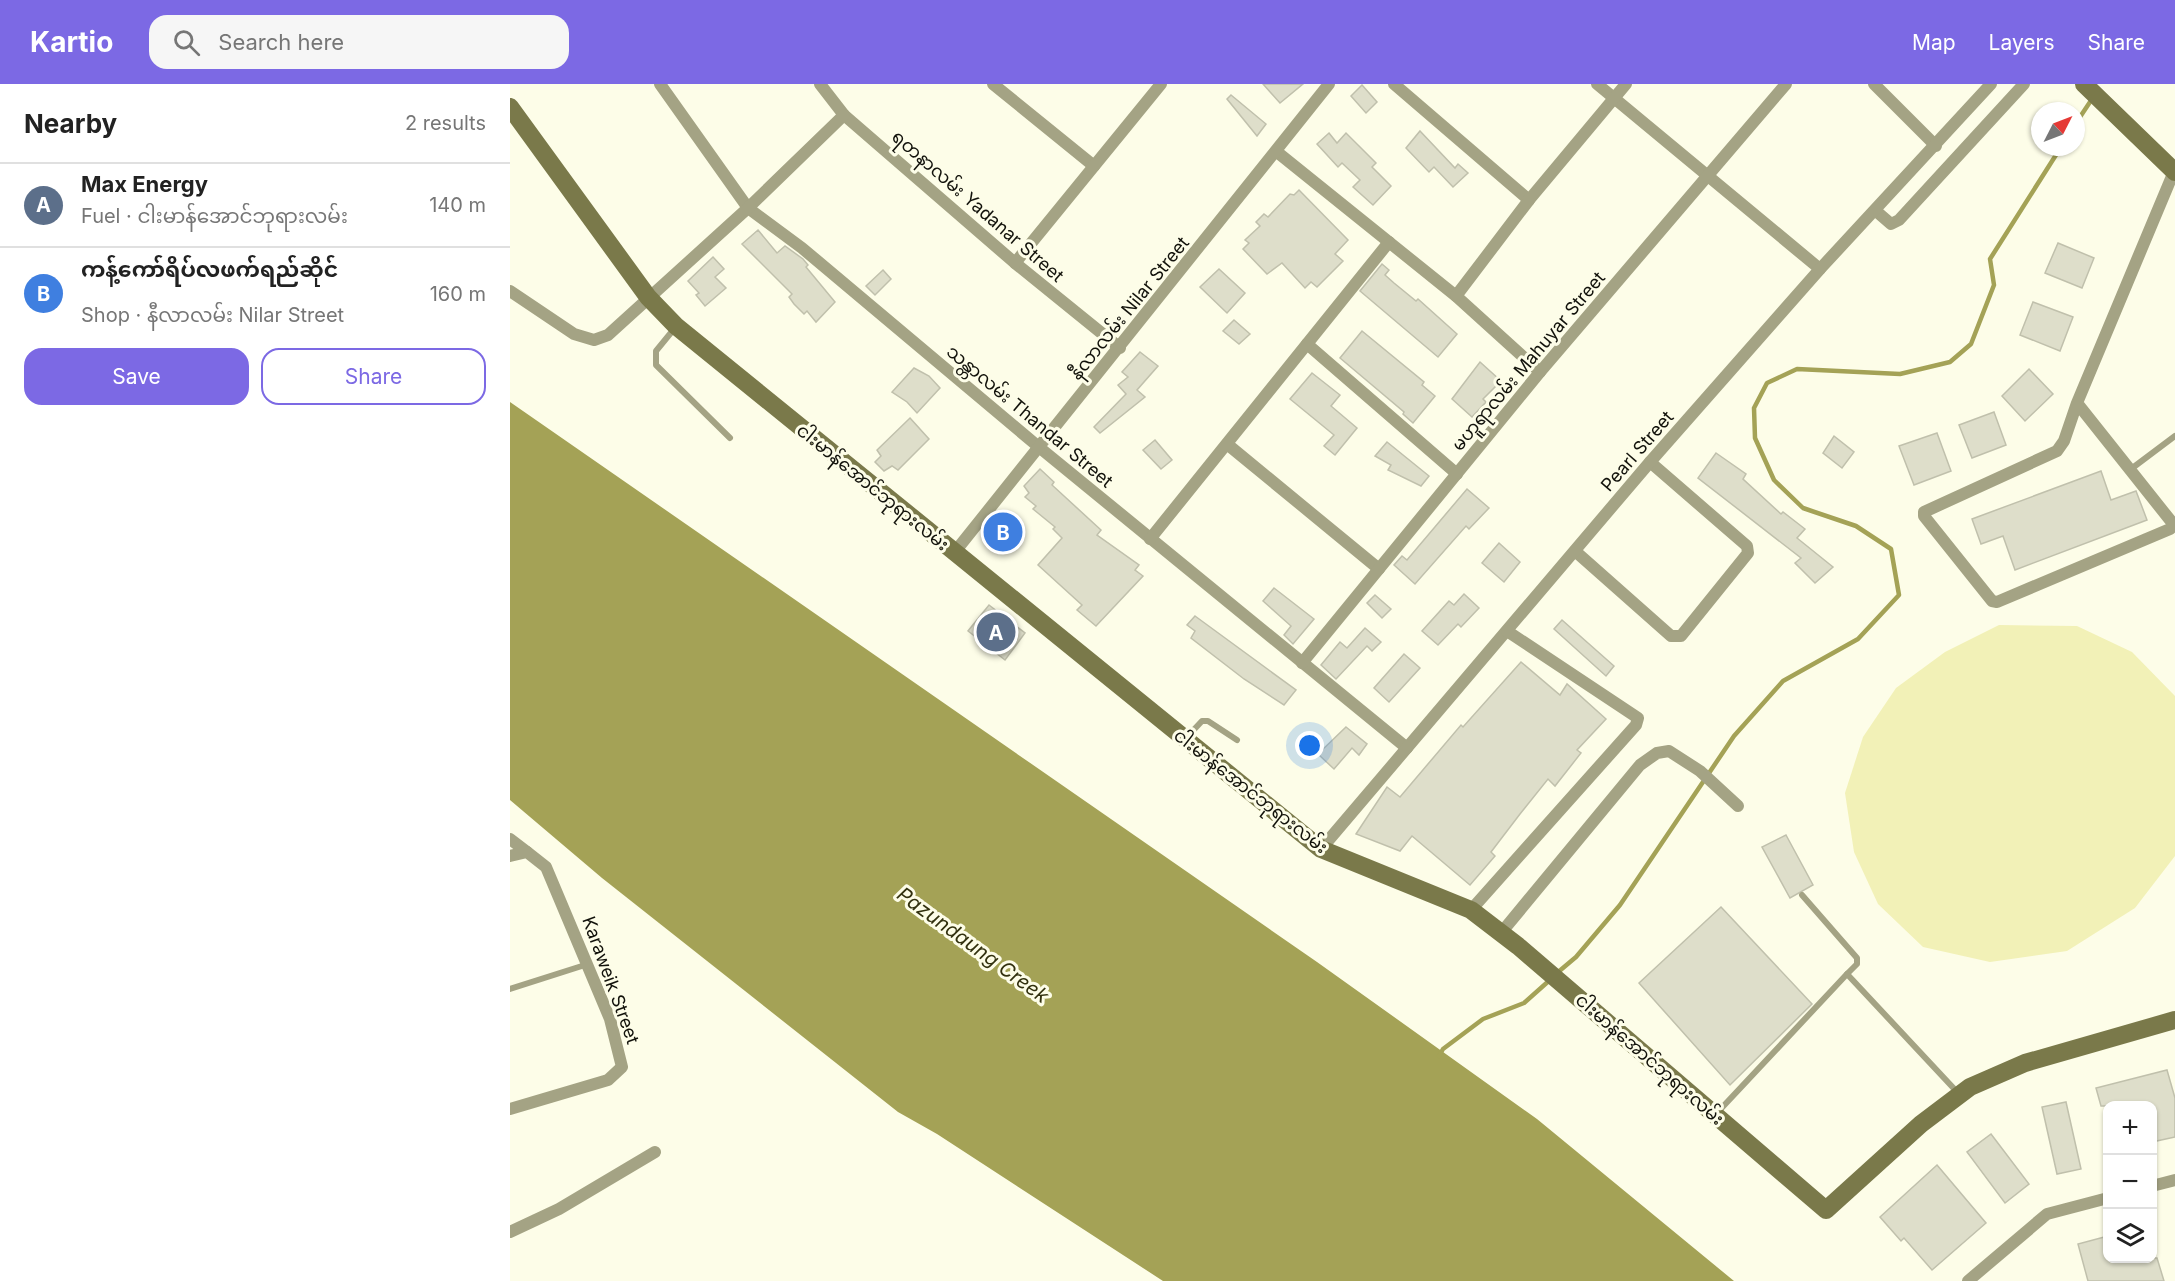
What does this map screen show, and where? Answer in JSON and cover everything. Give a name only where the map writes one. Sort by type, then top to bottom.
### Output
[{"type":"main road","points":[[2084,84],[2174,171]]},
{"type":"main road","name":"ငါးမာန်အောင်ဘုရားလမ်း","points":[[510,107],[648,297],[676,326],[1321,849],[1471,910],[1826,1210],[1921,1124],[1970,1087],[2025,1063],[2175,1020]]},
{"type":"street","name":"သန္တာလမ်း Thandar Street","points":[[660,84],[748,208],[797,244],[1150,539],[1407,748]]},
{"type":"street","name":"ရတနာလမ်း Yadanar Street","points":[[820,84],[844,115],[1015,263],[1119,348]]},
{"type":"street","points":[[993,84],[1094,166]]},
{"type":"street","points":[[1015,263],[1161,84]]},
{"type":"street","name":"နီလာလမ်း Nilar Street","points":[[954,553],[1277,152],[1329,84]]},
{"type":"street","points":[[1394,84],[1529,200]]},
{"type":"street","points":[[1597,84],[1820,269]]},
{"type":"street","points":[[1456,296],[1529,200],[1626,84]]},
{"type":"street","name":"မဟူရာလမ်း Mahuyar Street","points":[[1302,663],[1540,372],[1709,177],[1786,84]]},
{"type":"street","points":[[1874,84],[1936,146]]},
{"type":"street","name":"Pearl Street","points":[[1321,849],[1650,462],[1820,269],[1936,146],[1990,84]]},
{"type":"street","points":[[1876,211],[1891,224],[1899,220],[2024,84]]},
{"type":"street","points":[[510,291],[574,334],[594,340],[608,335],[748,208],[844,115]]},
{"type":"street","points":[[1277,152],[1456,296],[1540,372]]},
{"type":"street","points":[[2077,404],[2172,519],[2174,525],[2170,529],[1997,602],[1988,598],[1924,516],[1924,512],[2057,451],[2064,441],[2077,404],[2174,171]]},
{"type":"street","points":[[1150,539],[1389,242]]},
{"type":"street","points":[[1307,344],[1457,474]]},
{"type":"street","points":[[1227,444],[1379,569]]},
{"type":"street","points":[[1575,551],[1671,636],[1681,636],[1748,553],[1747,546],[1650,462]]},
{"type":"street","points":[[1471,910],[1636,725],[1638,718],[1507,631]]},
{"type":"street","points":[[1501,933],[1640,765],[1657,753],[1669,751],[1700,771],[1738,806]]},
{"type":"street","name":"Karaweik Street","points":[[510,839],[546,867],[610,1019],[622,1064],[621,1070],[608,1080],[510,1108]]},
{"type":"street","points":[[510,856],[527,852]]},
{"type":"street","points":[[510,1232],[559,1209],[655,1152]]},
{"type":"street","points":[[2157,1185],[2175,1180]]},
{"type":"street","points":[[1968,1281],[2047,1214],[2103,1199]]},
{"type":"lane","points":[[676,326],[656,351],[656,364],[730,438]]},
{"type":"lane","points":[[2131,469],[2175,436]]},
{"type":"lane","points":[[1184,739],[1202,721],[1208,721],[1237,740]]},
{"type":"lane","points":[[1715,1115],[1857,964],[1857,958],[1802,896]]},
{"type":"lane","points":[[510,989],[585,964]]},
{"type":"lane","points":[[1847,974],[1959,1095]]},
{"type":"green space","points":[[1999,625],[2077,626],[2132,652],[2175,696],[2175,856],[2135,908],[2067,951],[1990,962],[1923,947],[1878,904],[1854,852],[1845,793],[1863,737],[1896,688],[1945,652]]},
{"type":"water","name":"Pazundaung Creek","points":[[510,402],[1317,962],[1537,1119],[1734,1281],[1163,1281],[937,1134],[898,1112],[602,878],[510,800]]},
{"type":"building","points":[[1263,84],[1303,84],[1280,103]]},
{"type":"building","points":[[1362,85],[1377,102],[1366,113],[1351,96]]},
{"type":"building","points":[[1231,95],[1266,124],[1257,136],[1227,99]]},
{"type":"building","points":[[1420,131],[1455,168],[1458,164],[1468,173],[1453,187],[1434,167],[1429,172],[1406,148]]},
{"type":"building","points":[[1329,133],[1337,143],[1346,133],[1376,163],[1372,167],[1391,186],[1373,205],[1353,187],[1360,180],[1342,163],[1338,167],[1317,144]]},
{"type":"building","points":[[1299,190],[1348,240],[1335,254],[1343,261],[1317,287],[1311,282],[1305,288],[1282,263],[1267,274],[1243,249],[1249,243],[1245,240],[1260,226],[1256,222],[1264,214],[1268,217],[1290,194],[1294,195]]},
{"type":"building","points":[[758,230],[777,253],[785,246],[803,259],[808,265],[806,267],[835,302],[816,322],[807,311],[804,314],[794,304],[789,297],[792,294],[742,244]]},
{"type":"building","points":[[2058,243],[2094,258],[2082,288],[2045,273]]},
{"type":"building","points":[[713,257],[724,269],[715,277],[726,288],[705,306],[696,295],[699,293],[688,281]]},
{"type":"building","points":[[1382,264],[1389,270],[1385,275],[1416,301],[1418,299],[1457,334],[1438,357],[1360,291]]},
{"type":"building","points":[[1219,269],[1245,293],[1227,313],[1200,287]]},
{"type":"building","points":[[883,270],[891,279],[875,295],[866,286]]},
{"type":"building","points":[[2033,302],[2073,317],[2060,351],[2020,335]]},
{"type":"building","points":[[1234,320],[1250,334],[1239,344],[1223,331]]},
{"type":"building","points":[[1362,331],[1424,382],[1422,385],[1435,396],[1413,423],[1403,414],[1404,412],[1340,358]]},
{"type":"building","points":[[1140,352],[1158,366],[1137,390],[1145,397],[1100,433],[1094,427],[1126,394],[1118,385],[1128,377],[1122,372]]},
{"type":"building","points":[[1480,362],[1501,381],[1483,399],[1486,402],[1472,417],[1452,399]]},
{"type":"building","points":[[914,368],[929,376],[940,388],[917,413],[907,402],[892,392]]},
{"type":"building","points":[[2029,369],[2053,394],[2025,421],[2002,396]]},
{"type":"building","points":[[1312,373],[1340,395],[1331,406],[1357,428],[1335,455],[1324,446],[1334,435],[1290,399]]},
{"type":"building","points":[[1994,412],[2006,445],[1972,458],[1959,425]]},
{"type":"building","points":[[910,418],[929,439],[898,470],[892,466],[884,471],[875,462],[881,456],[877,450]]},
{"type":"building","points":[[1937,433],[1951,471],[1914,485],[1899,446]]},
{"type":"building","points":[[1834,436],[1854,452],[1842,468],[1823,453]]},
{"type":"building","points":[[1155,440],[1172,460],[1161,469],[1143,450]]},
{"type":"building","points":[[1387,442],[1429,476],[1421,486],[1388,470],[1391,465],[1375,456]]},
{"type":"building","points":[[1716,453],[1746,474],[1743,479],[1781,514],[1783,512],[1805,529],[1797,538],[1833,567],[1815,583],[1795,563],[1801,558],[1698,478]]},
{"type":"building","points":[[1040,469],[1054,482],[1052,485],[1101,530],[1097,535],[1139,565],[1135,570],[1143,576],[1096,626],[1077,610],[1082,605],[1038,565],[1062,538],[1053,529],[1055,527],[1033,509],[1036,506],[1025,497],[1029,493],[1024,486]]},
{"type":"building","points":[[2101,471],[2111,500],[2136,491],[2147,520],[2015,570],[2003,536],[1981,544],[1972,519]]},
{"type":"building","points":[[1467,489],[1489,508],[1469,529],[1466,526],[1415,584],[1394,565],[1402,556],[1407,560]]},
{"type":"building","points":[[1499,543],[1520,562],[1504,582],[1482,563]]},
{"type":"building","points":[[1274,588],[1314,619],[1293,644],[1284,635],[1291,626],[1263,601]]},
{"type":"building","points":[[1464,594],[1479,608],[1461,627],[1458,624],[1438,645],[1422,631],[1449,601],[1454,605]]},
{"type":"building","points":[[1375,595],[1391,609],[1382,618],[1367,603]]},
{"type":"building","points":[[989,605],[1025,633],[1005,660],[968,631]]},
{"type":"building","points":[[1195,616],[1296,690],[1284,705],[1244,679],[1191,638],[1195,631],[1187,625]]},
{"type":"building","points":[[1562,620],[1614,666],[1606,676],[1554,629]]},
{"type":"building","points":[[1365,628],[1381,642],[1372,651],[1367,646],[1336,679],[1321,665],[1340,642],[1347,648]]},
{"type":"building","points":[[1404,654],[1420,668],[1389,702],[1374,688]]},
{"type":"building","points":[[1521,662],[1560,695],[1567,684],[1606,719],[1577,750],[1581,753],[1555,786],[1548,779],[1491,852],[1495,856],[1470,885],[1412,836],[1400,851],[1356,834],[1387,787],[1400,797],[1461,725],[1463,727]]},
{"type":"building","points":[[1346,727],[1367,744],[1359,755],[1352,748],[1334,769],[1318,754]]},
{"type":"building","points":[[1786,835],[1813,885],[1790,898],[1762,847]]},
{"type":"building","points":[[1721,907],[1812,1004],[1730,1085],[1639,983]]},
{"type":"building","points":[[2167,1070],[2175,1098],[2175,1137],[2157,1141],[2157,1101],[2103,1101],[2103,1106],[2101,1106],[2096,1088]]},
{"type":"building","points":[[2066,1102],[2081,1169],[2057,1174],[2042,1107]]},
{"type":"building","points":[[1991,1134],[2029,1184],[2005,1203],[1967,1152]]},
{"type":"building","points":[[1937,1165],[1986,1223],[1932,1270],[1904,1238],[1901,1241],[1880,1217]]},
{"type":"building","points":[[2103,1237],[2103,1263],[2157,1263],[2157,1258],[2164,1281],[2088,1281],[2078,1244]]},
{"type":"waterway","points":[[2085,110],[2092,99]]},
{"type":"waterway","points":[[1557,973],[1576,957],[1620,905],[1734,736],[1783,681],[1858,639],[1899,595],[1891,549],[1856,526],[1803,508],[1774,480],[1755,438],[1754,408],[1767,383],[1797,369],[1900,374],[1950,362],[1971,344],[1994,285],[1990,259],[2055,156]]},
{"type":"waterway","points":[[1439,1056],[1443,1049],[1483,1019],[1524,1003],[1551,979]]},
{"type":"place","name":"ကန့်ကော်ရိပ်လဖက်ရည်ဆိုင်","points":[[1003,532]]},
{"type":"place","name":"Max Energy","points":[[996,632]]}]
